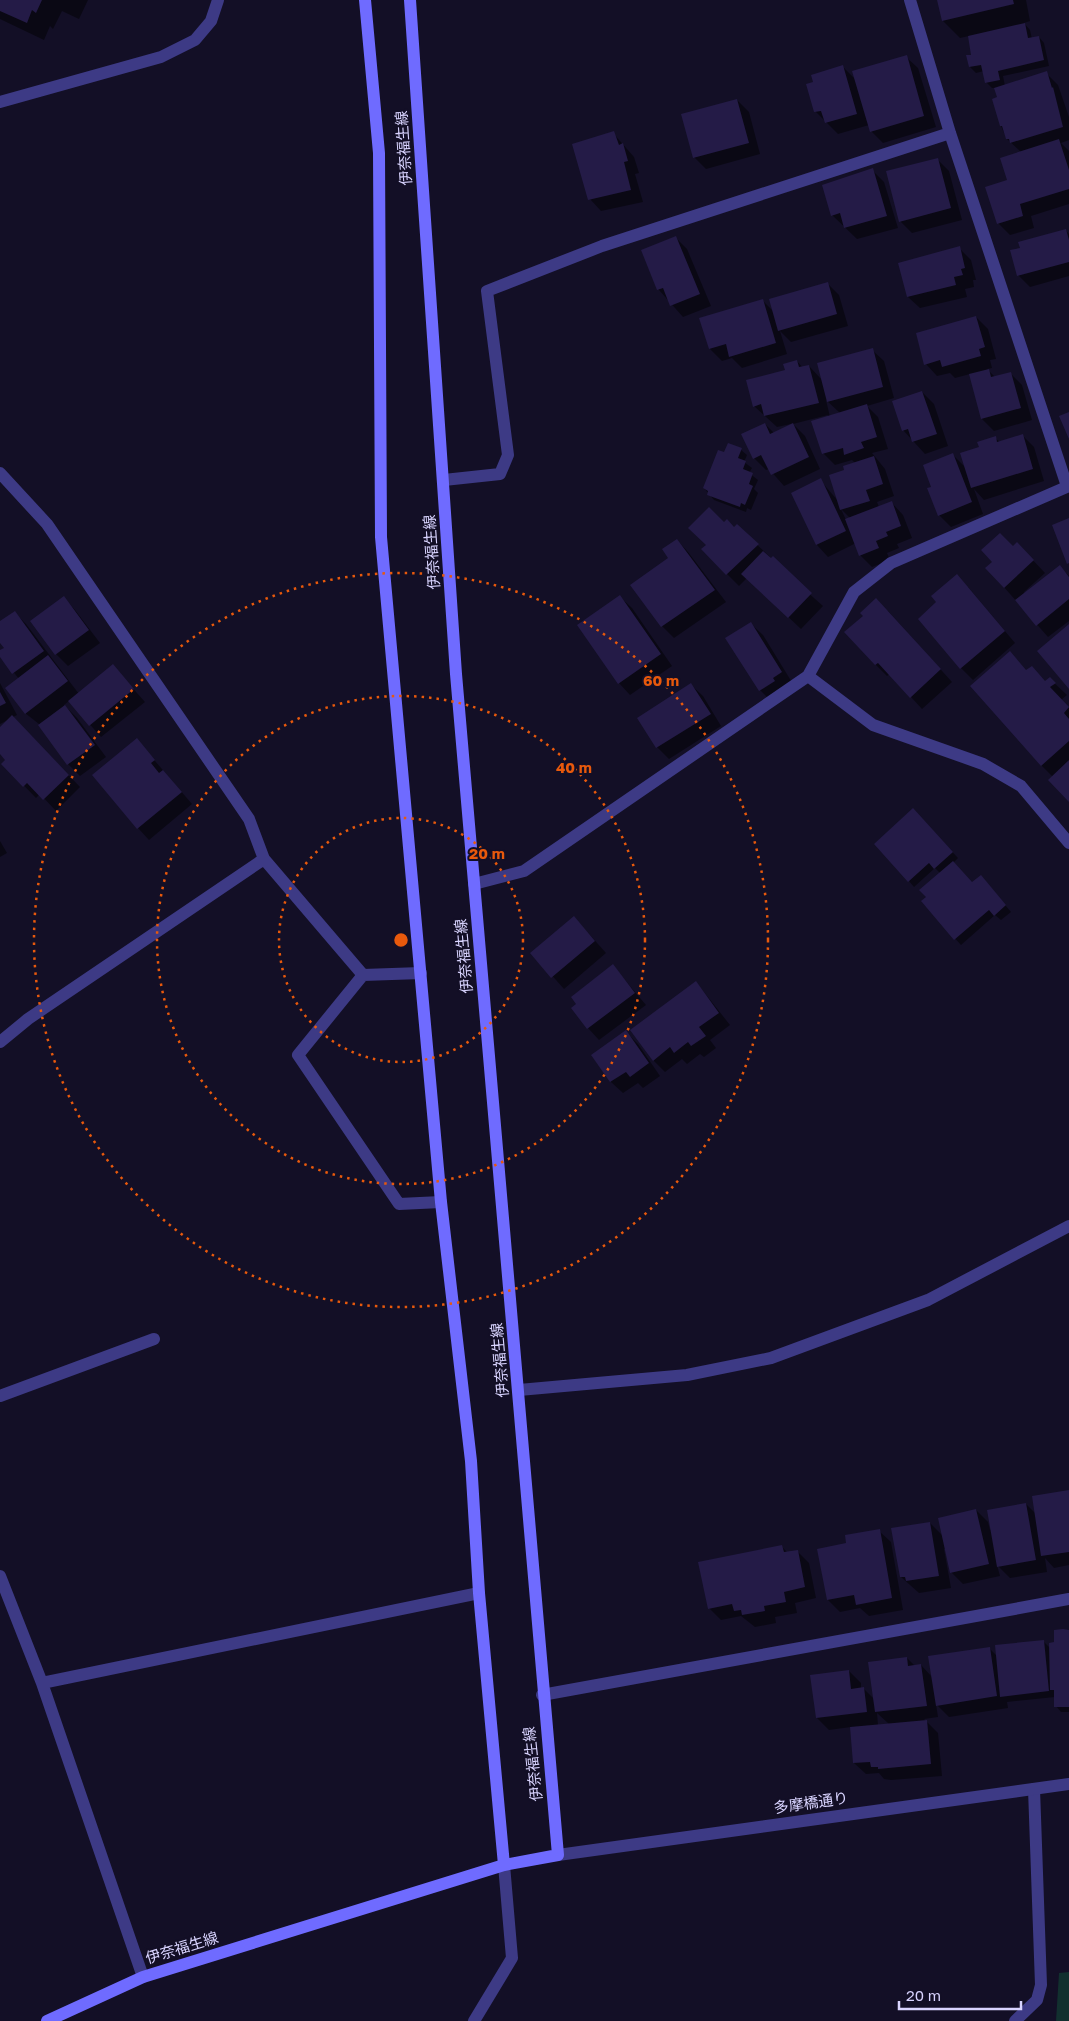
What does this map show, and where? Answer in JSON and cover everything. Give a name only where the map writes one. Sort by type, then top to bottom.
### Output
[{"type":"main road","name":"伊奈福生線","points":[[365,0],[379,153],[380,537],[441,1202],[471,1461],[479,1593],[504,1865]]},
{"type":"main road","name":"伊奈福生線","points":[[46,2021],[143,1977],[504,1865],[558,1855],[542,1695],[519,1390],[456,674],[410,0]]},
{"type":"street","points":[[0,102],[160,57],[195,40],[211,21],[218,0]]},
{"type":"street","points":[[474,884],[524,871],[808,676],[854,592],[891,563],[1068,486],[950,132],[910,0]]},
{"type":"street","points":[[444,480],[500,474],[508,455],[487,291],[602,246],[950,132]]},
{"type":"street","points":[[0,474],[47,524],[249,819],[264,859],[363,975]]},
{"type":"street","points":[[808,676],[872,725],[983,764],[1021,786],[1069,843]]},
{"type":"street","points":[[0,1042],[28,1019],[264,859]]},
{"type":"street","points":[[421,973],[363,975],[298,1055],[399,1204],[441,1202]]},
{"type":"street","points":[[519,1390],[687,1375],[771,1358],[928,1300],[1069,1226]]},
{"type":"street","points":[[0,1396],[154,1339]]},
{"type":"street","points":[[0,1576],[42,1683],[143,1977]]},
{"type":"street","points":[[42,1683],[479,1593]]},
{"type":"street","points":[[542,1695],[1069,1599]]},
{"type":"street","name":"多摩橋通り","points":[[558,1855],[1069,1784]]},
{"type":"street","points":[[1015,2021],[1037,2000],[1040,1985],[1034,1789]]},
{"type":"street","points":[[474,2021],[512,1958],[504,1865]]},
{"type":"green space","points":[[1069,1972],[1069,2021],[1056,2021],[1059,1973]]},
{"type":"building","points":[[0,0],[42,0],[36,13],[32,10],[27,23],[0,11]]},
{"type":"building","points":[[937,0],[1013,0],[1014,4],[942,21]]},
{"type":"building","points":[[1025,23],[1028,38],[1039,36],[1044,60],[998,71],[1000,80],[985,83],[981,65],[969,67],[966,55],[971,55],[968,36]]},
{"type":"building","points":[[907,55],[924,116],[870,132],[852,71]]},
{"type":"building","points":[[843,65],[857,114],[825,123],[821,111],[814,112],[806,84],[813,82],[811,75]]},
{"type":"building","points":[[1047,71],[1063,127],[1010,143],[1009,139],[1006,139],[1002,126],[1000,126],[992,99],[997,97],[994,88]]},
{"type":"building","points":[[737,99],[749,143],[693,158],[681,114]]},
{"type":"building","points":[[614,131],[619,145],[623,143],[628,161],[624,162],[631,190],[588,200],[572,144]]},
{"type":"building","points":[[1059,139],[1069,170],[1069,189],[1020,204],[1023,216],[997,224],[985,187],[1007,180],[1000,158]]},
{"type":"building","points":[[938,158],[951,208],[899,222],[886,171]]},
{"type":"building","points":[[873,168],[887,216],[844,228],[840,213],[831,216],[822,185]]},
{"type":"building","points":[[1066,229],[1069,240],[1069,262],[1017,276],[1010,250],[1020,248],[1018,242]]},
{"type":"building","points":[[676,236],[700,294],[670,306],[663,288],[657,290],[641,250]]},
{"type":"building","points":[[960,246],[965,268],[961,269],[963,275],[954,277],[956,285],[907,297],[898,263]]},
{"type":"building","points":[[828,282],[837,314],[778,331],[769,299]]},
{"type":"building","points":[[763,299],[776,343],[729,357],[726,344],[709,349],[699,318]]},
{"type":"building","points":[[976,316],[985,347],[979,349],[981,356],[942,367],[940,360],[924,365],[916,333]]},
{"type":"building","points":[[873,348],[883,387],[827,402],[817,363]]},
{"type":"building","points":[[797,360],[799,367],[809,365],[819,403],[764,416],[761,404],[753,407],[746,380],[785,370],[783,364]]},
{"type":"building","points":[[989,369],[991,377],[1011,372],[1021,408],[981,419],[969,374]]},
{"type":"building","points":[[922,391],[937,434],[912,442],[908,429],[902,431],[892,401]]},
{"type":"building","points":[[867,404],[877,437],[861,442],[864,448],[844,455],[843,448],[822,454],[811,421]]},
{"type":"building","points":[[1069,412],[1069,439],[1059,416]]},
{"type":"building","points":[[765,423],[770,434],[793,423],[809,457],[771,475],[761,455],[753,459],[741,434]]},
{"type":"building","points":[[1023,434],[1033,469],[971,488],[960,453],[979,447],[977,442],[996,436],[997,442]]},
{"type":"building","points":[[728,443],[742,448],[738,458],[746,461],[743,469],[753,473],[749,484],[753,486],[745,505],[741,503],[740,507],[707,495],[708,491],[703,488],[718,450],[724,452]]},
{"type":"building","points":[[953,453],[972,502],[938,516],[927,488],[931,487],[923,465]]},
{"type":"building","points":[[874,456],[883,484],[866,490],[870,501],[840,510],[829,475],[844,470],[843,466]]},
{"type":"building","points":[[821,478],[846,531],[816,545],[791,493]]},
{"type":"building","points":[[892,501],[901,526],[886,532],[888,536],[876,541],[879,548],[859,556],[845,519]]},
{"type":"building","points":[[709,507],[724,522],[727,519],[734,527],[737,524],[759,544],[726,575],[701,549],[706,545],[688,528]]},
{"type":"building","points":[[1069,518],[1069,563],[1067,564],[1052,525]]},
{"type":"building","points":[[1000,533],[1013,546],[1017,542],[1034,560],[1004,588],[985,568],[992,562],[981,550]]},
{"type":"building","points":[[677,539],[715,590],[661,627],[630,585],[668,558],[662,549]]},
{"type":"building","points":[[763,551],[771,558],[773,556],[812,593],[788,618],[741,574]]},
{"type":"building","points":[[1060,565],[1069,577],[1069,599],[1036,626],[1015,600]]},
{"type":"building","points":[[957,574],[1005,631],[960,669],[918,619],[936,602],[931,596]]},
{"type":"building","points":[[620,595],[661,654],[618,684],[577,625]]},
{"type":"building","points":[[64,596],[89,630],[55,655],[30,621]]},
{"type":"building","points":[[876,598],[941,669],[910,698],[878,663],[875,665],[844,632],[863,616],[860,613]]},
{"type":"building","points":[[15,611],[44,651],[12,674],[0,657],[0,650],[4,648],[0,643],[0,621]]},
{"type":"building","points":[[751,622],[782,672],[773,678],[775,681],[759,691],[725,638]]},
{"type":"building","points":[[1069,624],[1069,689],[1037,651]]},
{"type":"building","points":[[1010,651],[1026,670],[1032,666],[1045,681],[1050,677],[1056,683],[1050,687],[1069,707],[1064,713],[1069,719],[1069,741],[1041,766],[970,686]]},
{"type":"building","points":[[48,655],[68,681],[25,714],[5,688]]},
{"type":"building","points":[[113,664],[134,689],[89,726],[68,701]]},
{"type":"building","points":[[691,683],[711,714],[656,748],[637,718]]},
{"type":"building","points":[[0,692],[6,703],[0,706]]},
{"type":"building","points":[[65,705],[95,745],[67,765],[38,725]]},
{"type":"building","points":[[12,715],[69,775],[43,800],[27,783],[23,787],[1,764],[5,760],[0,754],[0,727]]},
{"type":"building","points":[[137,738],[155,760],[151,763],[159,773],[163,770],[182,792],[137,829],[92,775]]},
{"type":"building","points":[[1069,760],[1069,802],[1048,780]]},
{"type":"building","points":[[913,808],[953,852],[934,869],[929,863],[908,882],[874,844]]},
{"type":"building","points":[[953,861],[972,882],[981,875],[1006,905],[994,916],[989,910],[954,940],[921,901],[926,897],[919,890]]},
{"type":"building","points":[[574,916],[595,941],[551,978],[530,953]]},
{"type":"building","points":[[613,964],[635,993],[587,1029],[571,1008],[576,1004],[571,997]]},
{"type":"building","points":[[696,981],[719,1013],[699,1027],[706,1036],[691,1046],[688,1042],[674,1053],[670,1047],[653,1061],[630,1030]]},
{"type":"building","points":[[626,1030],[649,1063],[630,1077],[626,1072],[610,1082],[591,1055]]},
{"type":"building","points":[[1069,1490],[1069,1552],[1041,1556],[1032,1496]]},
{"type":"building","points":[[1026,1503],[1036,1560],[997,1567],[987,1510]]},
{"type":"building","points":[[976,1509],[989,1564],[950,1573],[938,1518]]},
{"type":"building","points":[[930,1522],[939,1576],[906,1581],[905,1577],[900,1577],[891,1528]]},
{"type":"building","points":[[880,1529],[892,1598],[856,1605],[854,1595],[827,1600],[817,1549],[846,1543],[845,1535]]},
{"type":"building","points":[[782,1545],[784,1552],[798,1550],[805,1587],[784,1592],[786,1602],[764,1606],[765,1611],[742,1615],[741,1610],[734,1611],[732,1604],[708,1609],[698,1562]]},
{"type":"building","points":[[1054,1630],[1069,1630],[1069,1707],[1054,1707],[1054,1690],[1050,1690],[1049,1643],[1054,1642]]},
{"type":"building","points":[[1044,1640],[1049,1691],[1000,1697],[995,1645]]},
{"type":"building","points":[[990,1647],[997,1696],[936,1706],[928,1656]]},
{"type":"building","points":[[907,1657],[908,1666],[921,1664],[927,1706],[875,1712],[868,1662]]},
{"type":"building","points":[[849,1670],[851,1689],[864,1687],[867,1712],[816,1718],[810,1675]]},
{"type":"building","points":[[927,1720],[931,1764],[878,1769],[878,1767],[871,1767],[870,1762],[853,1763],[850,1727]]}]
